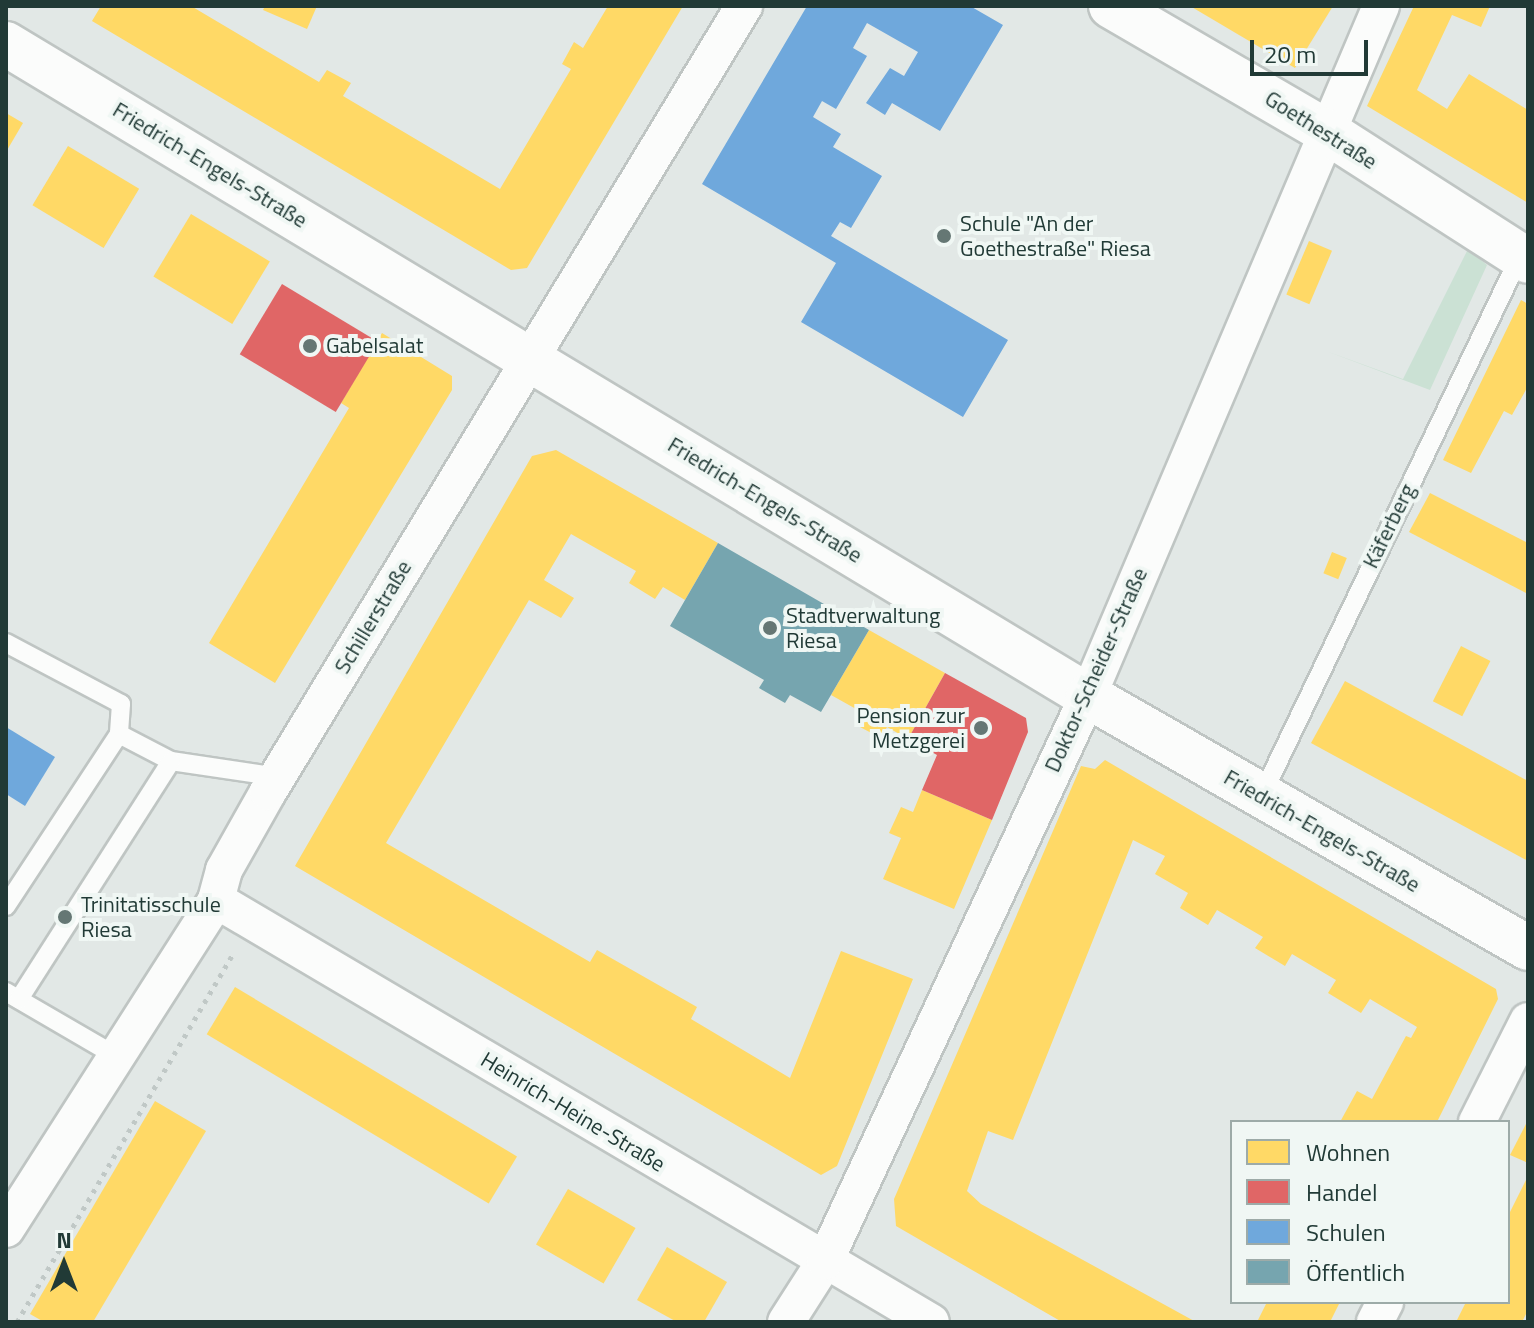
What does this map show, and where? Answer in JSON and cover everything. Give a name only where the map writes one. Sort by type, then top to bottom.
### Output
[{"type":"main road","name":"Goethestraße","points":[[1111,6],[1324,130],[1524,258]]},
{"type":"main road","name":"Friedrich-Engels-Straße","points":[[6,44],[529,356],[1088,696],[1261,798],[1528,948]]},
{"type":"street","name":"Schillerstraße","points":[[6,1229],[216,900],[224,870],[278,777],[529,356],[744,6]]},
{"type":"street","name":"Doktor-Scheider-Straße","points":[[786,1322],[825,1261],[1088,696],[1324,130],[1381,6]]},
{"type":"street","name":"Heinrich-Heine-Straße","points":[[216,900],[931,1322]]},
{"type":"street","points":[[1478,1120],[1528,1021]]},
{"type":"street","points":[[1375,1322],[1384,1304]]},
{"type":"lane","name":"Käferberg","points":[[1261,798],[1524,258]]},
{"type":"lane","points":[[6,643],[121,704],[119,734],[6,906]]},
{"type":"lane","points":[[119,734],[171,761],[278,777]]},
{"type":"lane","points":[[116,1056],[13,996],[171,761]]},
{"type":"path","points":[[17,1322],[252,921]]},
{"type":"green space","points":[[1468,249],[1487,265],[1430,390],[1326,351],[1403,379]]},
{"type":"building: Wohnen","points":[[101,6],[191,6],[319,82],[327,70],[351,83],[343,96],[500,189],[571,69],[562,64],[574,42],[583,48],[608,6],[683,6],[527,268],[511,270],[92,21]]},
{"type":"building: Wohnen","points":[[265,6],[317,6],[307,29],[263,10]]},
{"type":"building: Wohnen","points":[[1190,6],[1333,6],[1295,68]]},
{"type":"building: Wohnen","points":[[1414,6],[1490,6],[1481,27],[1452,15],[1417,90],[1447,109],[1469,74],[1528,110],[1528,203],[1367,106]]},
{"type":"building: Wohnen","points":[[6,113],[23,123],[6,152]]},
{"type":"building: Wohnen","points":[[68,146],[139,189],[104,248],[32,205]]},
{"type":"building: Wohnen","points":[[191,214],[270,261],[232,324],[153,277]]},
{"type":"building: Wohnen","points":[[1309,241],[1332,251],[1309,304],[1286,294]]},
{"type":"building: Wohnen","points":[[1521,300],[1528,304],[1528,386],[1512,415],[1504,411],[1471,473],[1443,460]]},
{"type":"building: Wohnen","points":[[382,333],[452,376],[452,390],[275,683],[209,643],[349,408],[341,403]]},
{"type":"building: Wohnen","points":[[556,450],[718,543],[685,600],[663,587],[655,599],[629,583],[636,571],[571,534],[544,580],[574,598],[561,618],[529,600],[386,843],[590,962],[597,950],[697,1007],[691,1019],[790,1078],[841,951],[913,979],[837,1166],[821,1175],[295,866],[532,456]]},
{"type":"building: Wohnen","points":[[1430,493],[1528,543],[1528,594],[1409,532]]},
{"type":"building: Wohnen","points":[[1332,552],[1347,558],[1338,579],[1323,573]]},
{"type":"building: Wohnen","points":[[869,630],[945,673],[908,739],[887,727],[881,738],[858,726],[865,714],[831,695]]},
{"type":"building: Wohnen","points":[[1461,646],[1490,661],[1462,716],[1433,701]]},
{"type":"building: Wohnen","points":[[1345,681],[1528,781],[1528,861],[1311,743]]},
{"type":"building: Wohnen","points":[[1105,760],[1496,989],[1498,999],[1438,1120],[1341,1120],[1357,1091],[1372,1099],[1406,1036],[1411,1038],[1417,1027],[1370,999],[1361,1013],[1328,993],[1336,980],[1292,954],[1285,966],[1255,948],[1263,937],[1217,910],[1208,925],[1180,908],[1188,893],[1155,874],[1165,856],[1133,840],[1013,1140],[988,1131],[967,1191],[981,1204],[1196,1322],[1062,1322],[896,1226],[894,1199],[1081,766],[1095,769]]},
{"type":"building: Wohnen","points":[[922,790],[992,820],[954,909],[883,879],[901,838],[889,833],[901,807],[913,812]]},
{"type":"building: Wohnen","points":[[235,987],[517,1156],[489,1204],[207,1034]]},
{"type":"building: Wohnen","points":[[155,1101],[206,1131],[93,1322],[44,1322],[30,1314]]},
{"type":"building: Wohnen","points":[[1528,1120],[1528,1163],[1510,1155]]},
{"type":"building: Wohnen","points":[[1528,1176],[1528,1310],[1522,1322],[1456,1322],[1465,1304],[1510,1304],[1510,1212]]},
{"type":"building: Wohnen","points":[[568,1189],[636,1228],[604,1283],[536,1244]]},
{"type":"building: Wohnen","points":[[667,1247],[727,1282],[704,1322],[677,1322],[637,1300]]},
{"type":"building: Wohnen","points":[[1266,1304],[1339,1304],[1330,1322],[1257,1322]]},
{"type":"building: Handel","name":"Gabelsalat","points":[[282,284],[378,342],[336,412],[240,354]]},
{"type":"building: Handel","points":[[945,673],[1026,718],[1028,732],[992,820],[922,790],[937,755],[908,739]]},
{"type":"building: Schulen","points":[[807,6],[970,6],[1003,25],[940,131],[892,103],[885,115],[866,103],[890,68],[904,76],[918,52],[867,23],[853,48],[867,56],[836,109],[822,101],[813,117],[841,134],[833,147],[882,176],[851,228],[840,222],[831,236],[1008,340],[963,417],[801,322],[836,263],[702,184]]},
{"type":"building: Schulen","points":[[6,727],[55,757],[25,806],[6,794]]},
{"type":"building: Öffentlich","name":"Stadtverwaltung Riesa","points":[[718,543],[869,630],[821,712],[790,695],[785,703],[759,688],[764,680],[670,626]]},
{"type":"place","name":"Schule \"An der Goethestraße\" Riesa","points":[[944,236]]},
{"type":"place","name":"Gabelsalat","points":[[310,346]]},
{"type":"place","name":"Stadtverwaltung Riesa","points":[[770,628]]},
{"type":"place","name":"Pension zur Metzgerei","points":[[981,728]]},
{"type":"place","name":"Trinitatisschule Riesa","points":[[65,917]]}]
